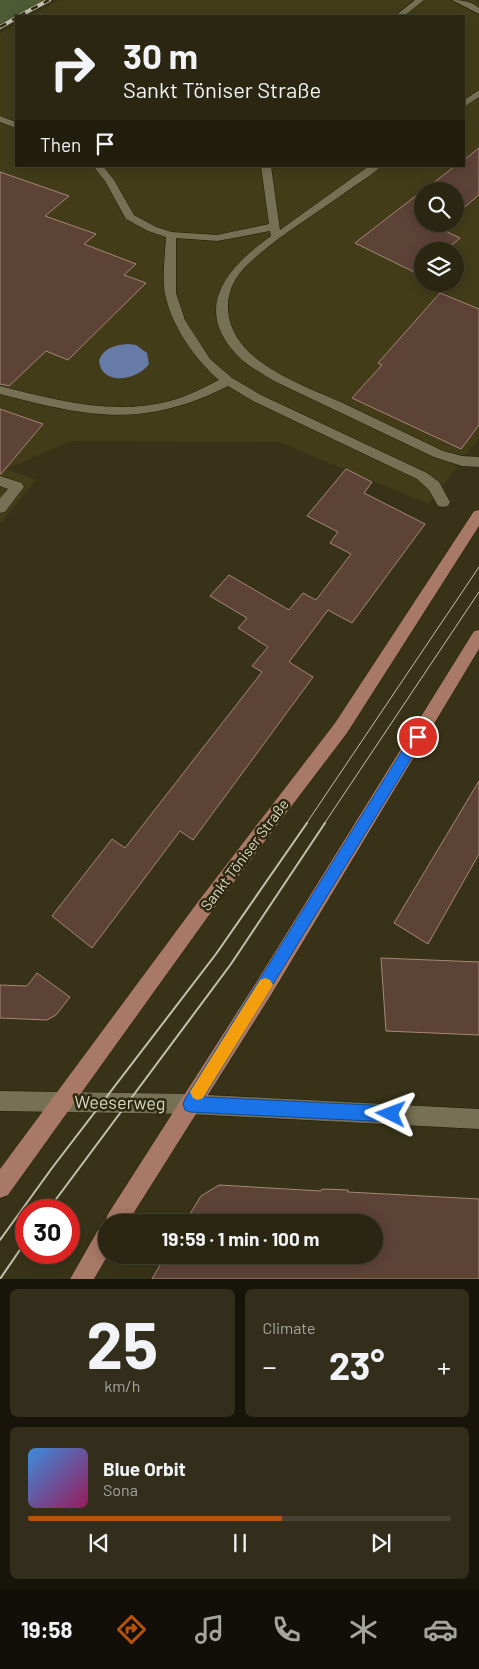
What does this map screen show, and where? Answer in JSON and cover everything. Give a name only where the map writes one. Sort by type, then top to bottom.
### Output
[{"type":"main road","name":"Sankt Töniser Straße","points":[[0,1187],[201,912],[341,728],[479,515]]},
{"type":"main road","points":[[121,1214],[479,636]]},
{"type":"main road","points":[[81,1279],[98,1251]]},
{"type":"street","points":[[400,15],[420,0]]},
{"type":"street","points":[[456,0],[474,7],[479,12]]},
{"type":"street","points":[[465,103],[479,94]]},
{"type":"street","points":[[0,119],[15,125]]},
{"type":"street","points":[[99,167],[109,180],[130,217],[152,229],[171,235],[217,238],[276,232]]},
{"type":"street","points":[[266,167],[276,232]]},
{"type":"street","points":[[374,167],[276,232],[237,270],[228,282],[223,298],[222,315],[227,332],[237,347],[254,364],[278,378],[439,454],[462,461],[479,462]]},
{"type":"street","points":[[171,235],[170,293],[179,320],[206,362],[228,381],[257,398],[422,476],[434,486],[443,502]]},
{"type":"street","points":[[0,390],[53,404],[81,409],[136,412],[205,395],[228,381]]},
{"type":"street","points":[[0,481],[17,487],[0,508]]},
{"type":"street","name":"Weeserweg","points":[[0,1101],[190,1104],[479,1119]]},
{"type":"shaded area","points":[[43,0],[53,0],[26,15],[16,15]]},
{"type":"shaded area","points":[[59,0],[475,0],[479,4],[479,438],[428,504],[279,442],[71,441],[7,469],[36,480],[0,524],[0,34],[15,25],[15,167],[465,167],[465,15],[31,15]]},
{"type":"shaded area","points":[[15,16],[15,22],[0,30],[0,24]]},
{"type":"green space","points":[[0,0],[44,0],[15,15],[0,24]]},
{"type":"water","points":[[128,344],[136,345],[147,353],[149,364],[144,370],[129,377],[113,378],[107,375],[99,361],[103,353],[110,348]]},
{"type":"building","points":[[479,148],[479,195],[464,208],[464,182],[435,182],[454,167],[465,167],[465,159]]},
{"type":"building","points":[[0,172],[69,196],[45,216],[96,234],[84,244],[136,264],[124,275],[146,283],[68,360],[46,351],[9,386],[0,384]]},
{"type":"building","points":[[414,197],[414,232],[447,232],[460,238],[455,242],[414,242],[414,272],[355,243]]},
{"type":"building","points":[[440,293],[479,309],[479,425],[461,449],[352,398],[382,365],[378,363]]},
{"type":"building","points":[[0,409],[43,424],[1,474],[0,474]]},
{"type":"building","points":[[346,469],[372,482],[364,493],[425,524],[352,623],[328,610],[289,662],[313,677],[193,840],[180,831],[92,948],[52,916],[112,839],[125,848],[262,672],[252,666],[268,647],[238,628],[247,618],[210,596],[229,575],[289,610],[303,593],[316,600],[351,554],[330,543],[338,532],[307,516]]},
{"type":"building","points":[[479,781],[479,854],[428,944],[394,923]]},
{"type":"building","points":[[381,958],[479,962],[479,1035],[386,1031]]},
{"type":"building","points":[[37,973],[70,997],[56,1015],[47,1020],[0,1018],[0,985],[27,986]]},
{"type":"building","points":[[219,1185],[321,1191],[322,1189],[348,1190],[348,1192],[479,1199],[479,1279],[152,1279],[161,1264],[383,1264],[383,1214],[190,1214],[201,1196]]},
{"type":"tram line","points":[[306,824],[479,567]]},
{"type":"tram line","points":[[324,824],[479,592]]},
{"type":"tram line","points":[[0,1240],[52,1168],[216,954],[307,823]]},
{"type":"tram line","points":[[56,1199],[231,964],[325,823]]},
{"type":"tram line","points":[[0,1279],[15,1257]]},
{"type":"railway","points":[[21,15],[49,0]]},
{"type":"railway","points":[[0,27],[15,19]]},
{"type":"slow traffic","points":[[198,1092],[265,985]]},
{"type":"route","points":[[391,1114],[190,1104],[264,988],[418,737]]}]
